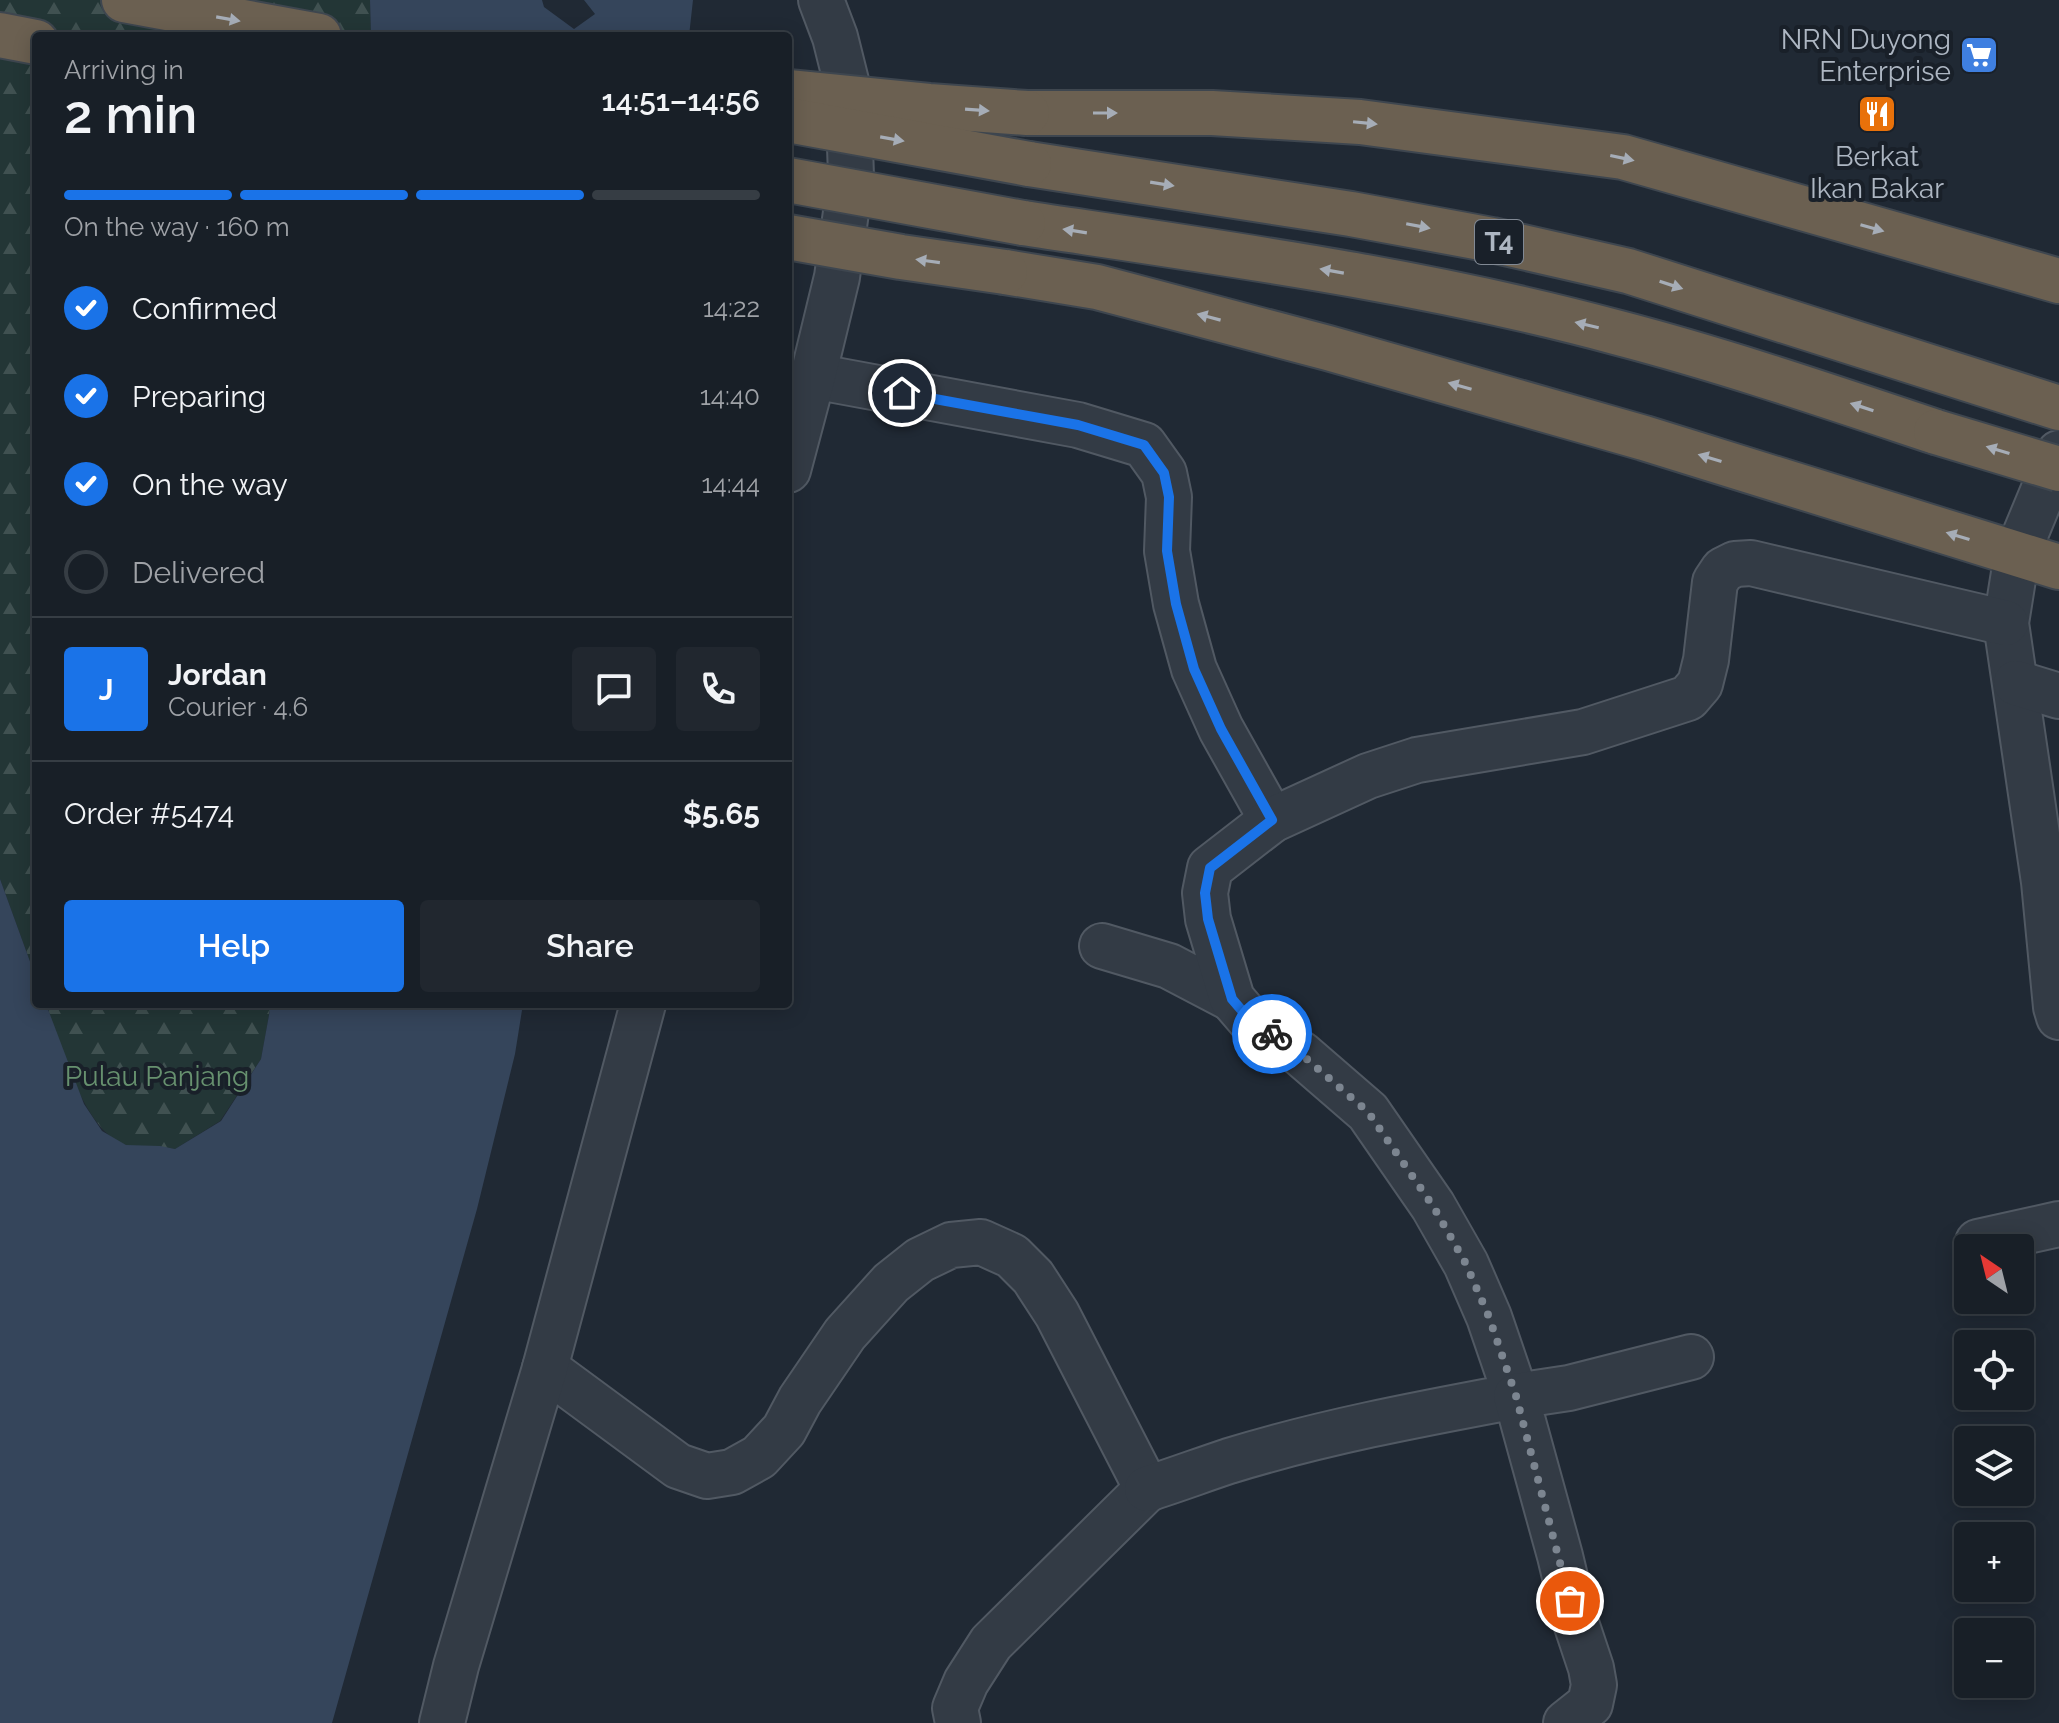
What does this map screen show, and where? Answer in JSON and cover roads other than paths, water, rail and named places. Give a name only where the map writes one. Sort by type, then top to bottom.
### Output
[{"type":"highway","points":[[124,0],[296,32]]},
{"type":"highway","points":[[0,35],[32,41]]},
{"type":"highway","points":[[792,92],[1027,113],[1212,113],[1360,122],[1623,157],[2059,281]]},
{"type":"highway","name":"T4","points":[[792,121],[1029,164],[1351,214],[1492,240],[1628,271],[2059,408]]},
{"type":"highway","name":"T4","points":[[792,181],[1023,223],[1340,272],[1494,303],[1617,332],[1749,370],[2059,469]]},
{"type":"highway","points":[[792,238],[1097,287],[1328,348],[1644,438],[2059,567]]},
{"type":"street","points":[[792,455],[837,277],[851,176],[848,89],[835,37],[821,0]]},
{"type":"street","points":[[813,376],[1078,425],[1144,445],[1164,473],[1169,497],[1167,551],[1176,604],[1194,669],[1221,729],[1272,820]]},
{"type":"street","points":[[2059,453],[2017,554],[2006,623],[2044,882],[2059,1017]]},
{"type":"street","points":[[1232,999],[1208,919],[1205,893],[1210,868],[1272,820],[1368,776],[1417,760],[1583,732],[1688,698],[1700,684],[1706,660],[1715,582],[1723,570],[1735,564],[1751,563],[2006,623]]},
{"type":"street","points":[[2016,683],[2059,696]]},
{"type":"street","points":[[1102,946],[1169,966],[1232,999],[1250,1020],[1301,1054],[1368,1112],[1433,1206],[1466,1264],[1489,1317],[1516,1396],[1576,1623],[1591,1668],[1594,1685],[1590,1704],[1566,1723]]},
{"type":"street","points":[[442,1723],[456,1666],[545,1368],[642,1008]]},
{"type":"street","points":[[2014,1234],[2059,1224]]},
{"type":"street","points":[[545,1368],[678,1466],[707,1476],[732,1472],[759,1457],[784,1430],[800,1400],[845,1334],[891,1283],[920,1260],[951,1245],[981,1242],[1012,1256],[1033,1277],[1057,1314],[1147,1489]]},
{"type":"street","points":[[958,1723],[955,1708],[966,1682],[991,1643],[1147,1489],[1231,1461],[1328,1435],[1407,1416],[1569,1388],[1691,1357]]},
{"type":"water","points":[[370,0],[542,0],[544,7],[574,29],[595,14],[584,0],[693,0],[689,32],[371,32]]},
{"type":"water","points":[[0,879],[32,967],[32,1008],[48,1008],[84,1104],[102,1131],[126,1145],[175,1149],[221,1121],[261,1059],[270,1008],[522,1008],[515,1054],[477,1209],[332,1723],[0,1723]]},
{"type":"place","name":"NRN Duyong Enterprise","points":[[1979,55]]},
{"type":"place","name":"Berkat Ikan Bakar","points":[[1877,114]]},
{"type":"park label","name":"Pulau Panjang","points":[[157,1076]]}]
